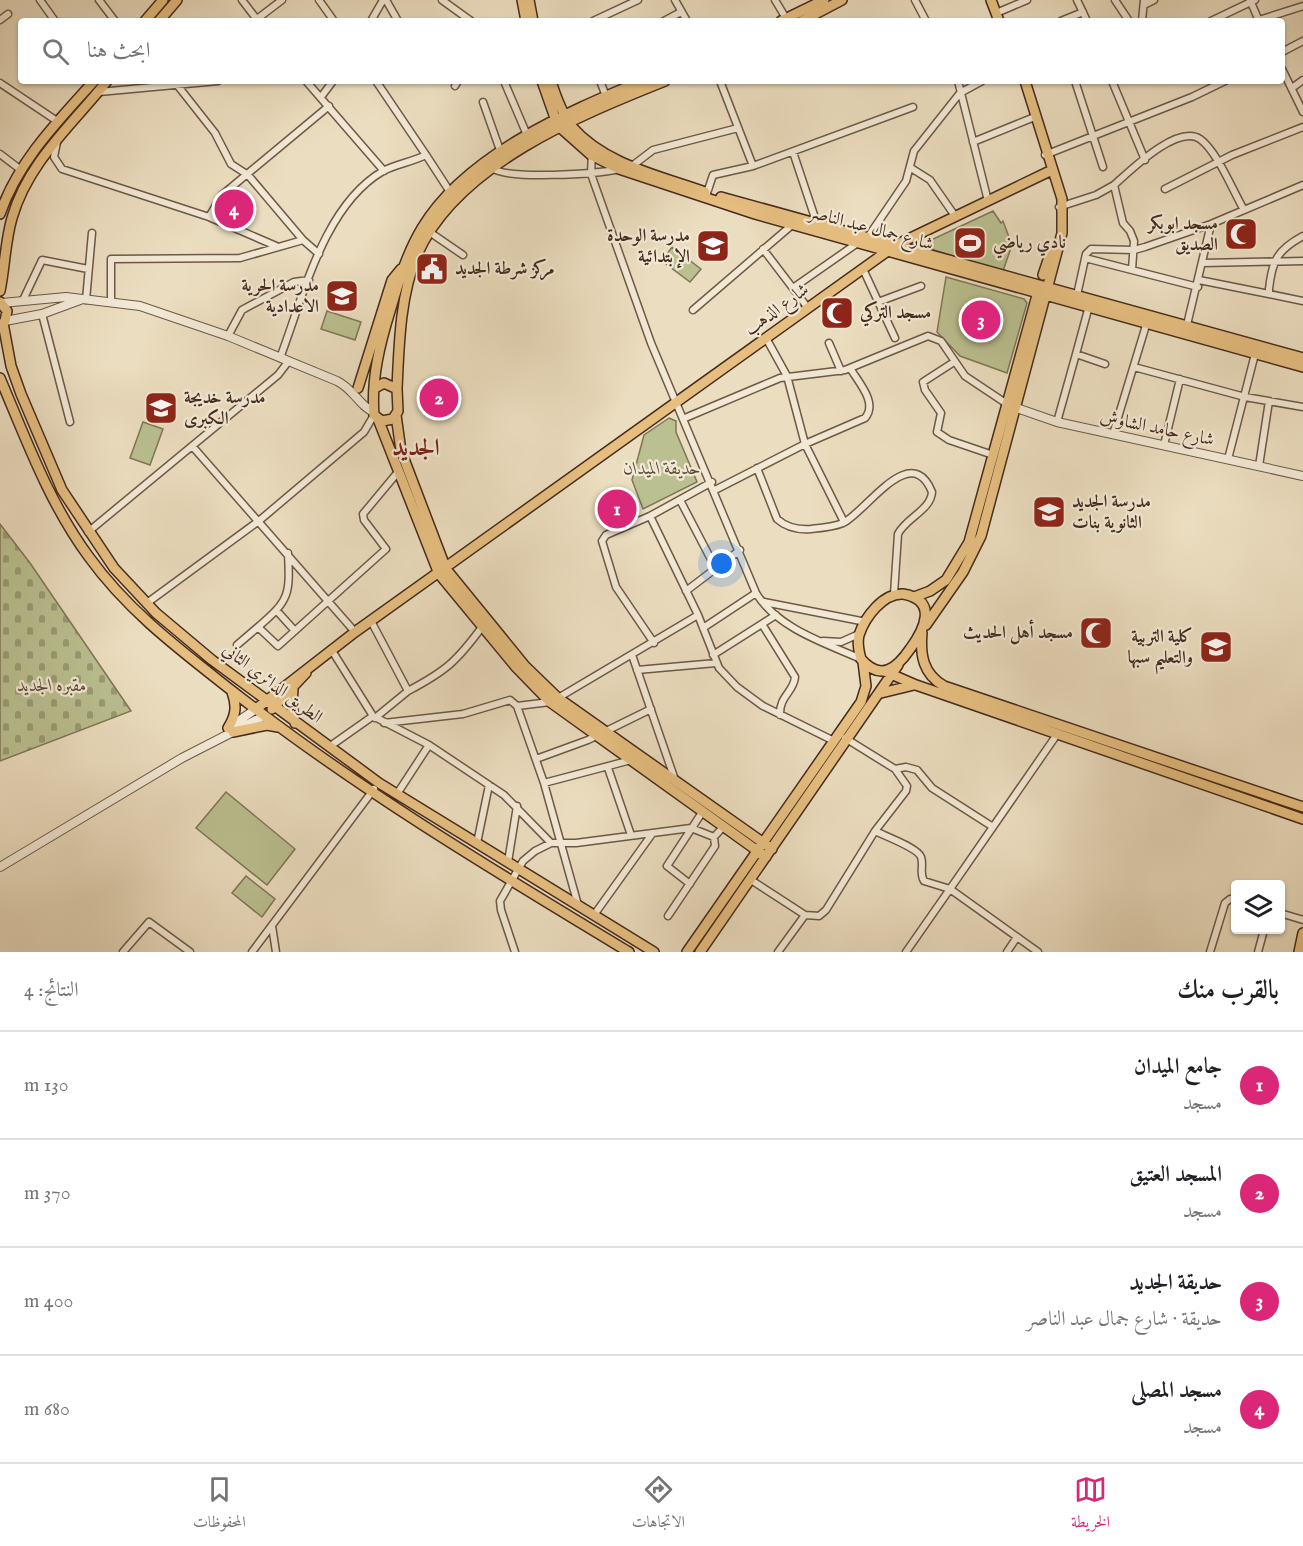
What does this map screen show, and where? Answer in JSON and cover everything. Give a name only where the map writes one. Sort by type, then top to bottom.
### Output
[{"type":"main road","points":[[148,18],[163,0]]},
{"type":"main road","points":[[162,18],[177,0]]},
{"type":"main road","points":[[789,18],[824,0]]},
{"type":"main road","points":[[808,18],[842,0]]},
{"type":"main road","points":[[991,0],[1000,16]]},
{"type":"main road","points":[[997,0],[1000,16]]},
{"type":"main road","points":[[526,1],[526,18]]},
{"type":"main road","points":[[526,1],[532,18]]},
{"type":"main road","points":[[0,214],[21,170],[57,122],[91,84]]},
{"type":"main road","points":[[0,291],[9,231],[19,197],[34,168],[105,84]]},
{"type":"main road","name":"شارع جمال عبد الناصر","points":[[544,84],[562,120],[592,151],[619,170],[792,225],[863,240],[1043,290],[1077,295],[1256,354],[1303,367]]},
{"type":"main road","name":"شارع جمال عبد الناصر","points":[[552,84],[562,120]]},
{"type":"main road","points":[[355,389],[392,280],[403,268],[426,229],[453,196],[490,166],[562,120],[606,96],[635,84]]},
{"type":"main road","points":[[490,166],[501,153],[527,135],[657,84]]},
{"type":"main road","points":[[1021,84],[1047,154],[1061,207],[1055,239],[1043,275]]},
{"type":"main road","points":[[840,738],[879,694],[888,673],[898,665],[958,581],[976,548],[1011,406],[1043,290],[1062,233],[1061,207],[1026,84]]},
{"type":"main road","name":"شارع جمال عبد الناصر","points":[[592,151],[707,193],[817,224],[863,240]]},
{"type":"main road","name":"شارع الذهب","points":[[271,704],[332,649],[355,632],[442,572],[862,269],[893,248],[923,232],[1050,171]]},
{"type":"main road","points":[[426,229],[405,296],[396,415],[401,451],[442,572],[554,700]]},
{"type":"main road","points":[[923,232],[920,242],[924,252]]},
{"type":"main road","name":"شارع جمال عبد الناصر","points":[[893,248],[924,252],[1089,306],[1148,322],[1303,358]]},
{"type":"main road","points":[[403,268],[378,356],[374,390],[375,415],[442,572],[482,627],[554,700],[675,780],[765,850]]},
{"type":"main road","name":"الطريق الدائري الثاني","points":[[1,303],[7,311],[3,323],[11,366],[62,490],[88,533],[114,568],[147,603],[178,633],[295,723],[379,783],[654,952]]},
{"type":"main road","name":"الطريق الدائري الثاني","points":[[0,378],[44,480],[90,558],[114,589],[152,627],[256,710],[372,793],[629,952]]},
{"type":"main road","points":[[374,390],[384,383],[397,389]]},
{"type":"main road","points":[[687,952],[765,850],[840,738],[865,693],[860,634],[866,622],[883,600],[894,594],[914,597],[930,591],[946,580],[963,556],[993,455],[1011,406]]},
{"type":"main road","points":[[375,415],[388,421],[396,415]]},
{"type":"main road","points":[[914,597],[923,609],[922,657],[929,673],[944,686],[1303,807]]},
{"type":"main road","points":[[862,661],[874,669],[1303,819]]},
{"type":"main road","points":[[879,694],[891,688],[916,684]]},
{"type":"main road","points":[[250,687],[269,690],[291,687],[295,723]]},
{"type":"main road","points":[[231,689],[236,710],[231,730],[267,725],[280,727]]},
{"type":"main road","points":[[256,710],[271,704]]},
{"type":"main road","points":[[264,716],[271,704]]},
{"type":"main road","points":[[601,733],[630,760],[724,826],[765,850]]},
{"type":"main road","points":[[699,952],[751,880],[765,850]]},
{"type":"main road","points":[[1299,952],[1303,933]]},
{"type":"street","points":[[40,0],[54,18]]},
{"type":"street","points":[[99,0],[113,18]]},
{"type":"street","points":[[242,0],[256,18]]},
{"type":"street","points":[[260,18],[282,0]]},
{"type":"street","points":[[373,18],[384,0],[396,18]]},
{"type":"street","points":[[442,0],[467,18]]},
{"type":"street","points":[[599,18],[638,0]]},
{"type":"street","points":[[675,0],[685,18]]},
{"type":"street","points":[[775,0],[784,18]]},
{"type":"street","points":[[915,0],[924,18]]},
{"type":"street","points":[[1000,16],[1027,0]]},
{"type":"street","points":[[1077,0],[1086,18]]},
{"type":"street","points":[[1115,0],[1127,18]]},
{"type":"street","points":[[1142,18],[1144,2],[1154,0]]},
{"type":"street","points":[[1219,18],[1252,1],[1258,18]]},
{"type":"street","points":[[322,2],[332,18]]},
{"type":"street","points":[[1268,18],[1303,6]]},
{"type":"street","points":[[670,18],[681,12]]},
{"type":"street","points":[[1068,18],[1083,12]]},
{"type":"street","points":[[0,20],[8,14]]},
{"type":"street","points":[[1285,50],[1303,41]]},
{"type":"street","points":[[1285,75],[1303,110]]},
{"type":"street","points":[[1292,88],[1303,80]]},
{"type":"street","points":[[0,83],[57,122]]},
{"type":"street","points":[[98,92],[175,84],[191,100],[215,132],[231,164],[248,175],[303,240],[319,254]]},
{"type":"street","points":[[309,84],[384,171]]},
{"type":"street","points":[[321,97],[331,84]]},
{"type":"street","points":[[378,84],[453,196]]},
{"type":"street","points":[[505,84],[527,135]]},
{"type":"street","points":[[601,84],[606,96]]},
{"type":"street","points":[[721,84],[753,166]]},
{"type":"street","points":[[958,84],[988,201]]},
{"type":"street","points":[[793,288],[863,240],[898,195],[911,168],[914,151],[960,93],[976,84]]},
{"type":"street","points":[[1076,84],[1103,167]]},
{"type":"street","points":[[1113,84],[1144,160]]},
{"type":"street","points":[[1047,154],[1217,84]]},
{"type":"street","points":[[483,102],[501,153]]},
{"type":"street","points":[[209,217],[222,195],[329,106]]},
{"type":"street","points":[[707,193],[713,175],[753,166],[913,107]]},
{"type":"street","points":[[973,142],[1032,118]]},
{"type":"street","points":[[1165,189],[1217,162],[1303,127]]},
{"type":"street","points":[[632,166],[653,150],[738,128]]},
{"type":"street","points":[[1061,207],[1114,185],[1162,147],[1186,135],[1200,139],[1217,162],[1244,210]]},
{"type":"street","points":[[58,137],[54,157],[62,169],[209,217],[276,246]]},
{"type":"street","points":[[592,151],[591,174],[651,343],[712,482],[756,592],[762,602],[776,615],[820,641],[862,661]]},
{"type":"street","points":[[793,152],[817,224]]},
{"type":"street","points":[[0,154],[21,170]]},
{"type":"street","points":[[88,533],[278,375],[309,280],[335,221],[367,184],[384,171],[426,155]]},
{"type":"street","points":[[490,166],[526,174],[591,174],[619,170]]},
{"type":"street","points":[[911,168],[930,180],[955,216]]},
{"type":"street","points":[[1114,185],[1123,224],[1131,233],[1134,250],[1132,270]]},
{"type":"street","points":[[1077,295],[1085,258],[1091,249],[1134,250],[1211,224],[1303,185]]},
{"type":"street","points":[[1186,330],[1199,284],[1211,224]]},
{"type":"street","points":[[693,310],[792,225]]},
{"type":"street","points":[[426,229],[463,255]]},
{"type":"street","points":[[83,300],[92,234]]},
{"type":"street","points":[[1269,294],[1272,262],[1289,244],[1303,236]]},
{"type":"street","points":[[111,301],[111,259],[240,258],[303,240]]},
{"type":"street","points":[[763,249],[808,308]]},
{"type":"street","points":[[1085,258],[1199,284],[1303,301]]},
{"type":"street","points":[[23,300],[42,260],[88,268]]},
{"type":"street","points":[[1203,263],[1303,261]]},
{"type":"street","points":[[862,269],[895,338]]},
{"type":"street","points":[[228,336],[245,308],[294,282],[309,280]]},
{"type":"street","points":[[878,302],[921,286]]},
{"type":"street","points":[[1,303],[66,297],[141,306],[228,336],[355,389],[374,390]]},
{"type":"street","points":[[3,323],[42,314],[83,300]]},
{"type":"street","points":[[1057,422],[1089,306]]},
{"type":"street","points":[[42,314],[70,422]]},
{"type":"street","points":[[1113,434],[1148,322]]},
{"type":"street","points":[[685,418],[787,376],[841,371],[928,336],[941,341],[954,362],[970,380],[1011,406]]},
{"type":"street","points":[[766,338],[787,376],[805,444],[844,522]]},
{"type":"street","points":[[829,343],[841,371]]},
{"type":"street","points":[[1076,354],[1105,364]]},
{"type":"street","points":[[1228,459],[1256,354]]},
{"type":"street","points":[[954,362],[923,382],[925,390],[941,413],[937,432],[949,440],[993,455]]},
{"type":"street","points":[[1134,367],[1245,397],[1303,407]]},
{"type":"street","points":[[715,490],[805,444],[858,422],[870,412],[871,404],[850,368]]},
{"type":"street","points":[[1164,446],[1180,379]]},
{"type":"street","points":[[147,603],[260,520],[364,432],[375,415],[366,408],[355,389]]},
{"type":"street","points":[[1259,466],[1269,401]]},
{"type":"street","name":"شارع حامد الشاوش","points":[[1011,406],[1057,422],[1303,475]]},
{"type":"street","points":[[193,447],[260,520],[355,632]]},
{"type":"street","points":[[757,468],[773,511],[783,525],[807,530],[844,522],[899,476],[912,474],[929,486],[933,495],[930,502],[902,525],[898,534],[894,594]]},
{"type":"street","points":[[258,627],[278,646],[386,549],[363,516],[398,472]]},
{"type":"street","points":[[654,643],[620,595],[602,541],[606,535],[650,516],[712,482]]},
{"type":"street","points":[[680,500],[716,569]]},
{"type":"street","points":[[650,516],[698,615],[716,663],[737,687],[780,715],[840,738],[895,769],[906,781],[906,791],[875,831],[826,910],[814,918],[805,915],[751,880]]},
{"type":"street","points":[[686,591],[740,550]]},
{"type":"street","points":[[237,645],[277,611],[289,593],[288,553]]},
{"type":"street","points":[[703,628],[756,592]]},
{"type":"street","points":[[762,602],[866,622]]},
{"type":"street","points":[[277,611],[295,631]]},
{"type":"street","points":[[517,706],[554,700],[698,615]]},
{"type":"street","points":[[713,656],[776,615]]},
{"type":"street","points":[[371,621],[408,691]]},
{"type":"street","points":[[762,624],[795,677],[794,683],[781,702],[780,715]]},
{"type":"street","points":[[329,747],[408,691],[449,667],[482,627]]},
{"type":"street","points":[[820,641],[840,642],[860,634]]},
{"type":"street","points":[[332,649],[374,717],[429,745],[489,785],[517,806],[551,843]]},
{"type":"street","points":[[632,656],[675,780]]},
{"type":"street","points":[[637,670],[716,663]]},
{"type":"street","points":[[383,723],[463,714],[510,700],[517,706],[544,783],[578,905]]},
{"type":"street","points":[[536,759],[601,733],[651,709]]},
{"type":"street","points":[[0,867],[231,730],[256,710]]},
{"type":"street","points":[[231,730],[264,716]]},
{"type":"street","points":[[906,952],[1058,733]]},
{"type":"street","points":[[397,794],[429,745]]},
{"type":"street","points":[[544,783],[608,768],[630,760]]},
{"type":"street","points":[[895,769],[910,767],[917,770],[932,788],[993,827]]},
{"type":"street","points":[[608,768],[631,835]]},
{"type":"street","points":[[252,952],[379,783]]},
{"type":"street","points":[[477,843],[489,785]]},
{"type":"street","points":[[508,862],[517,806]]},
{"type":"street","points":[[690,884],[667,866],[703,811]]},
{"type":"street","points":[[668,916],[715,846],[714,837],[724,826]]},
{"type":"street","points":[[515,952],[500,906],[518,868],[535,851],[551,843],[560,844],[691,828],[714,837]]},
{"type":"street","points":[[875,831],[918,852],[922,861],[921,874],[924,881],[950,889],[1038,952]]},
{"type":"street","points":[[594,915],[652,834]]},
{"type":"street","points":[[1210,952],[1225,903],[1231,899]]},
{"type":"street","points":[[1285,914],[1303,920]]},
{"type":"street","points":[[778,952],[805,915]]},
{"type":"street","points":[[123,952],[149,922],[190,952]]},
{"type":"street","points":[[272,926],[276,952]]},
{"type":"street","points":[[1258,952],[1263,934]]},
{"type":"street","points":[[1006,952],[1017,937]]},
{"type":"green space","name":"نادي رياضي","points":[[993,211],[1001,223],[1003,221],[1012,245],[1003,271],[927,248],[931,240]]},
{"type":"green space","points":[[672,247],[701,269],[690,282],[662,261]]},
{"type":"green space","points":[[946,277],[1024,299],[1027,303],[1007,373],[960,356],[937,332]]},
{"type":"green space","points":[[327,311],[361,322],[355,340],[321,329]]},
{"type":"green space","name":"حديقة الميدان","points":[[669,418],[676,421],[676,432],[697,482],[643,509],[632,480],[644,435]]},
{"type":"green space","points":[[143,422],[163,429],[150,465],[130,458]]},
{"type":"green space","name":"مقبره الجديد","points":[[0,524],[30,563],[131,711],[0,761]]},
{"type":"green space","points":[[226,792],[295,849],[267,885],[196,828]]},
{"type":"green space","points":[[246,876],[275,899],[262,917],[232,893]]},
{"type":"place","name":"مسجد المصلى","points":[[234,209]]},
{"type":"place","name":"مسجد ابوبكر الصديق","points":[[1241,234]]},
{"type":"place","name":"نادي رياضي","points":[[970,243]]},
{"type":"place","name":"مدرسة الوحدة الإبتدائية","points":[[713,246]]},
{"type":"place","name":"مركز شرطة الجديد","points":[[432,269]]},
{"type":"place","name":"مدرسة الحرية الاعدادية","points":[[342,296]]},
{"type":"place","name":"مسجد التركي","points":[[837,313]]},
{"type":"place","name":"حديقة الجديد","points":[[981,320]]},
{"type":"place","name":"المسجد العتيق","points":[[439,398]]},
{"type":"place","name":"مدرسة خديجة الكبرى","points":[[161,408]]},
{"type":"place","name":"جامع الميدان","points":[[617,509]]},
{"type":"place","name":"مدرسة الجديد الثانوية بنات","points":[[1049,512]]},
{"type":"place","name":"مسجد أهل الحديث","points":[[1096,633]]},
{"type":"place","name":"كلية التربية والتعليم سبها","points":[[1216,647]]},
{"type":"district","name":"الجديد","points":[[416,448]]}]
